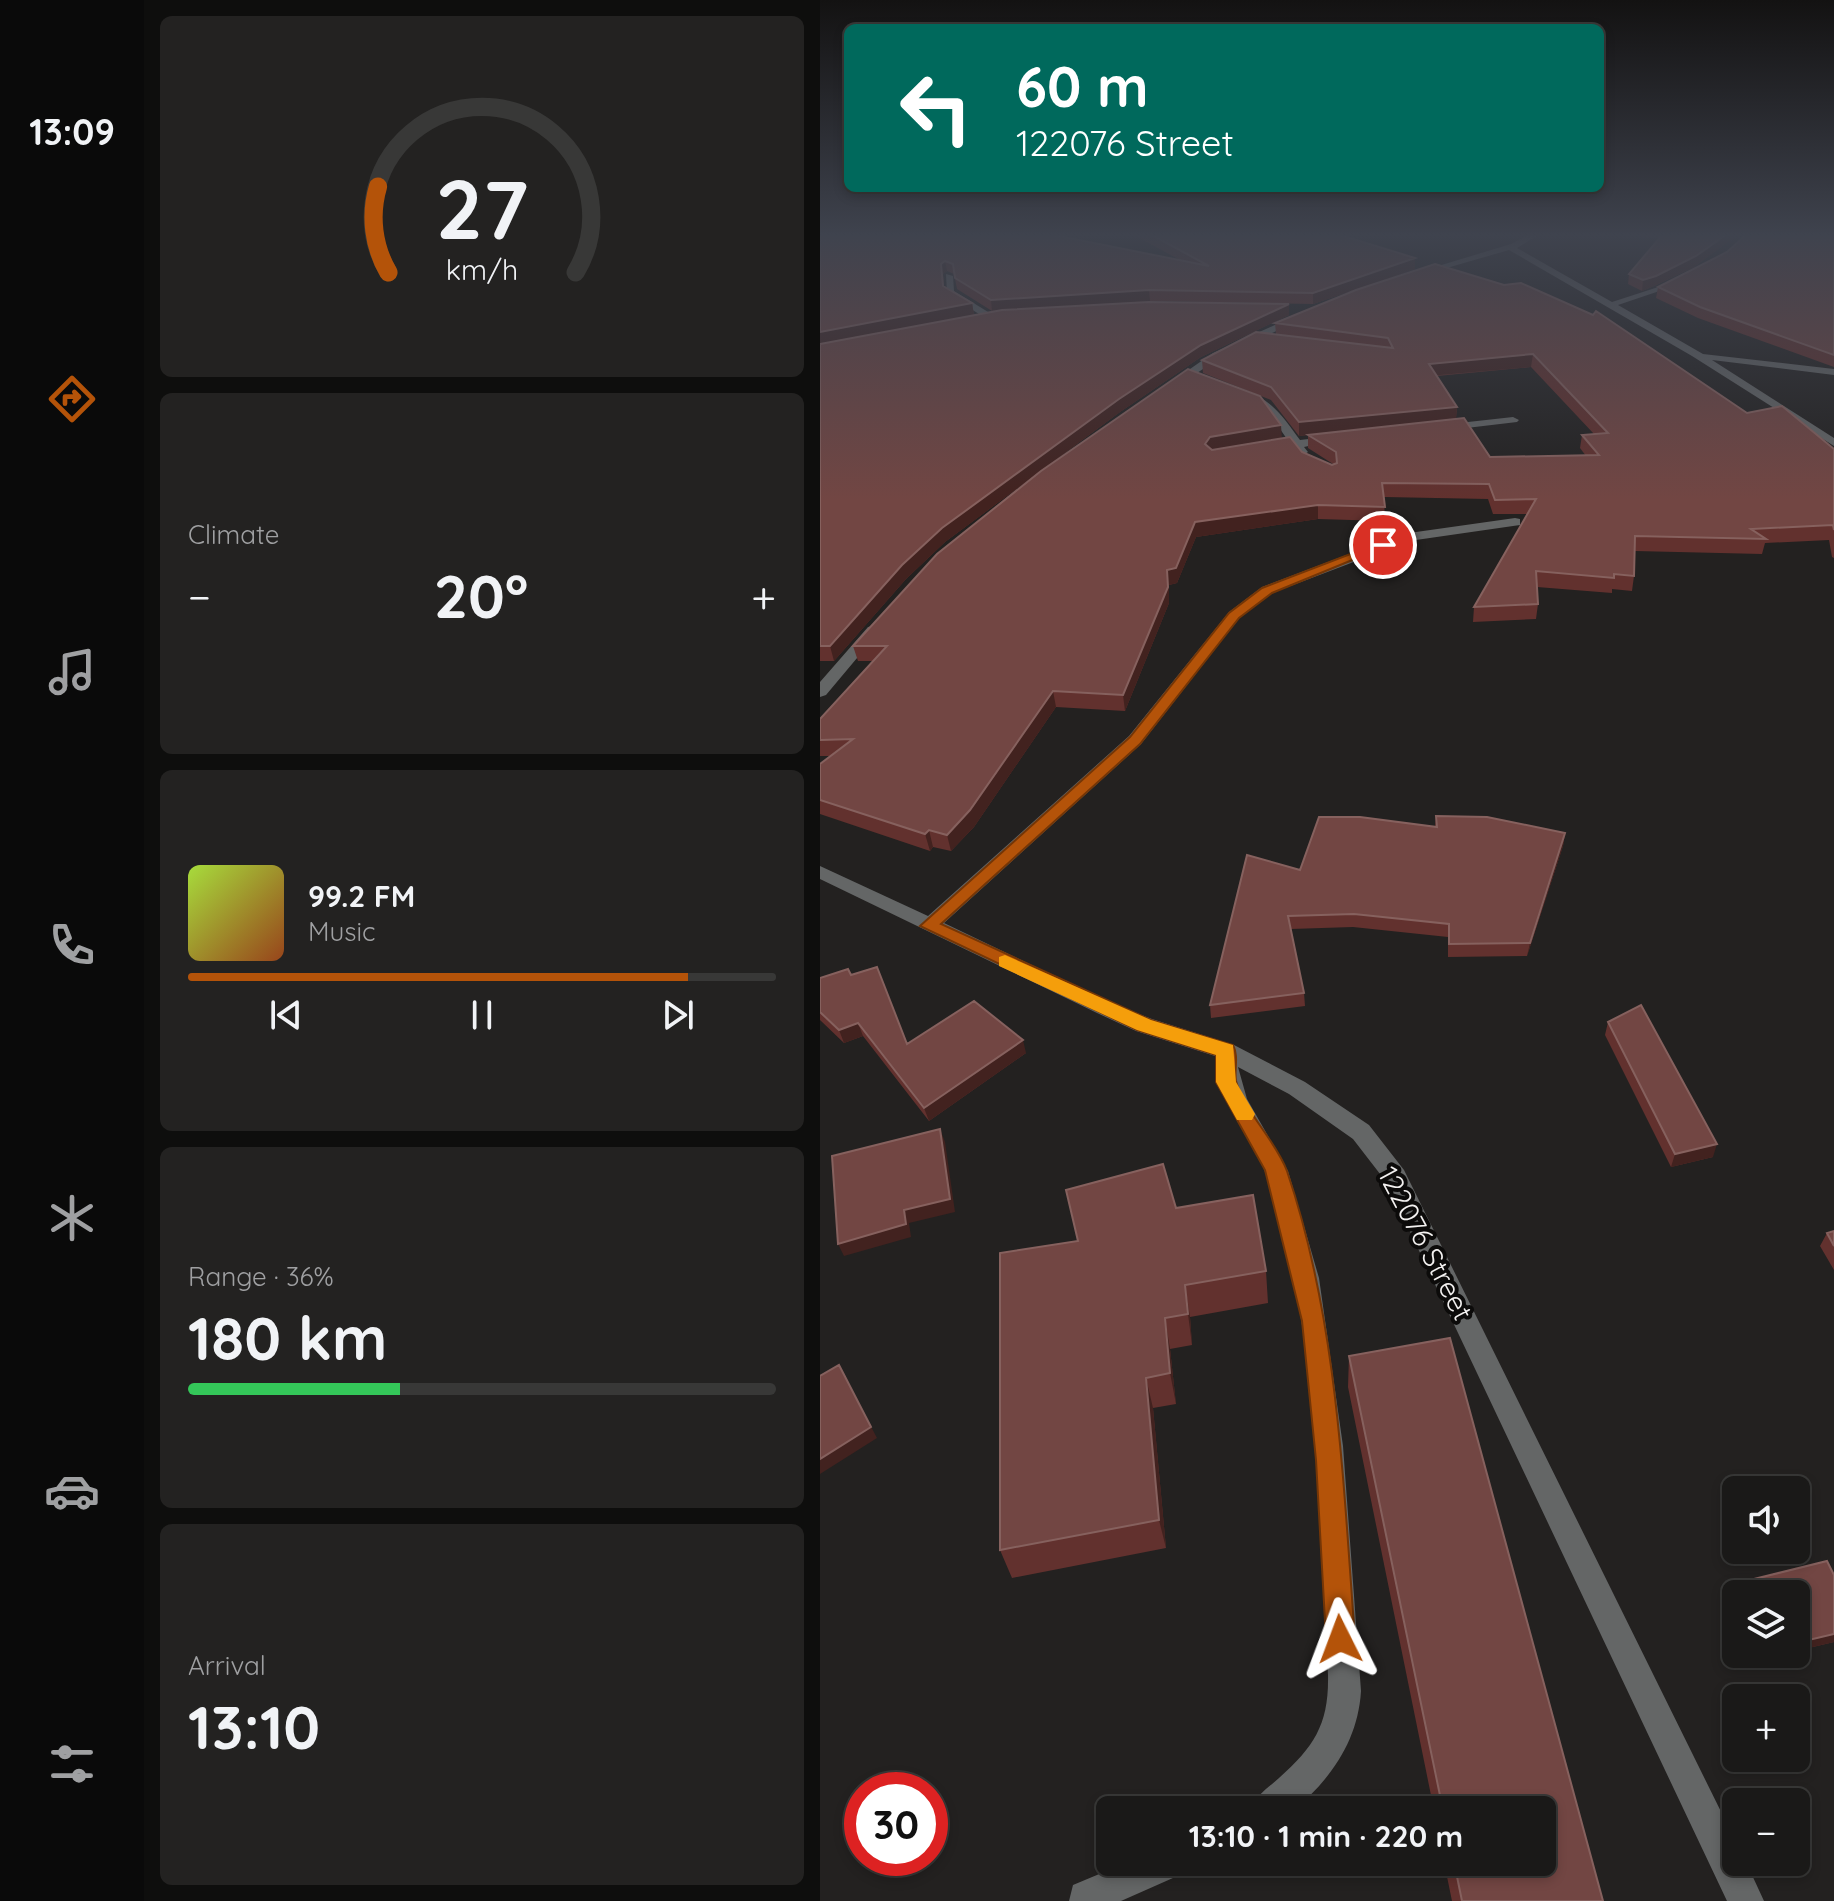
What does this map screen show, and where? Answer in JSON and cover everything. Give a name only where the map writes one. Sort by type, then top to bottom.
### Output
[{"type":"street","points":[[1163,391],[1188,374],[1283,323]]},
{"type":"street","points":[[1639,323],[1696,354],[1834,443]]},
{"type":"street","points":[[1253,338],[1283,342]]},
{"type":"street","points":[[1696,354],[1834,372]]},
{"type":"street","points":[[1188,374],[1202,379]]},
{"type":"street","points":[[1231,390],[1269,407],[1313,465]]},
{"type":"street","points":[[1420,430],[1513,420]]},
{"type":"street","points":[[1255,450],[1342,438]]},
{"type":"street","points":[[929,926],[1135,740],[1234,615],[1267,590],[1407,537],[1515,522]]},
{"type":"street","points":[[820,692],[886,615]]},
{"type":"street","name":"122076 Street","points":[[820,872],[1144,1025],[1226,1051],[1332,1109],[1361,1132],[1396,1177],[1746,1901]]},
{"type":"street","points":[[1226,1051],[1226,1082],[1275,1169],[1310,1297],[1329,1460],[1343,1698],[1336,1733],[1310,1772],[1283,1796]]},
{"type":"street","points":[[1086,1898],[1137,1876]]},
{"type":"building","points":[[820,323],[869,323],[820,332]]},
{"type":"building","points":[[934,323],[1249,323],[1201,345],[1119,399],[942,528],[902,565],[830,646],[820,646],[820,344]]},
{"type":"building","points":[[1275,323],[1613,323],[1747,413],[1782,406],[1834,449],[1834,530],[1833,525],[1751,529],[1766,539],[1635,536],[1634,576],[1614,574],[1614,578],[1536,571],[1538,604],[1474,607],[1536,499],[1495,500],[1489,484],[1382,483],[1385,507],[1318,505],[1195,522],[1176,568],[1167,570],[1168,587],[1123,695],[1053,691],[970,810],[947,835],[929,830],[925,834],[820,800],[820,764],[853,739],[820,740],[820,719],[887,646],[853,646],[937,554],[1041,471],[1188,369],[1260,396],[1281,425],[1210,437],[1205,444],[1212,450],[1290,437],[1302,452],[1332,465],[1337,463],[1336,452],[1308,435],[1464,418],[1490,457],[1599,455],[1582,435],[1608,433],[1533,354],[1429,364],[1457,407],[1299,422],[1271,387],[1202,360],[1256,332],[1393,348],[1388,338]]},
{"type":"building","points":[[1744,323],[1834,323],[1834,355]]},
{"type":"building","points":[[1436,816],[1487,817],[1565,833],[1530,943],[1449,944],[1449,924],[1354,914],[1288,916],[1304,993],[1210,1005],[1247,855],[1300,870],[1319,817],[1360,817],[1437,827]]},
{"type":"building","points":[[877,967],[907,1044],[974,1001],[1023,1040],[924,1108],[858,1023],[839,1030],[820,1012],[820,978],[848,969],[851,975]]},
{"type":"building","points":[[1641,1005],[1717,1144],[1675,1154],[1608,1022]]},
{"type":"building","points":[[940,1129],[950,1199],[904,1210],[906,1224],[838,1244],[832,1156]]},
{"type":"building","points":[[1163,1164],[1176,1208],[1253,1195],[1266,1271],[1185,1285],[1188,1314],[1165,1318],[1170,1373],[1146,1378],[1159,1520],[1000,1550],[1000,1253],[1078,1241],[1066,1190]]},
{"type":"building","points":[[1834,1231],[1834,1246],[1827,1233]]},
{"type":"building","points":[[1450,1338],[1603,1901],[1462,1901],[1457,1876],[1556,1876],[1556,1796],[1440,1796],[1349,1356]]},
{"type":"building","points":[[839,1365],[871,1427],[820,1459],[820,1376]]},
{"type":"building","points":[[1827,1561],[1834,1575],[1834,1634],[1810,1640],[1810,1580],[1750,1580]]},
{"type":"slow traffic","points":[[1005,962],[1144,1025],[1226,1051],[1226,1082],[1244,1114]]},
{"type":"route","points":[[1340,1639],[1329,1460],[1310,1297],[1275,1169],[1226,1082],[1226,1051],[1144,1025],[929,926],[1135,740],[1234,615],[1267,590],[1383,545]]}]
